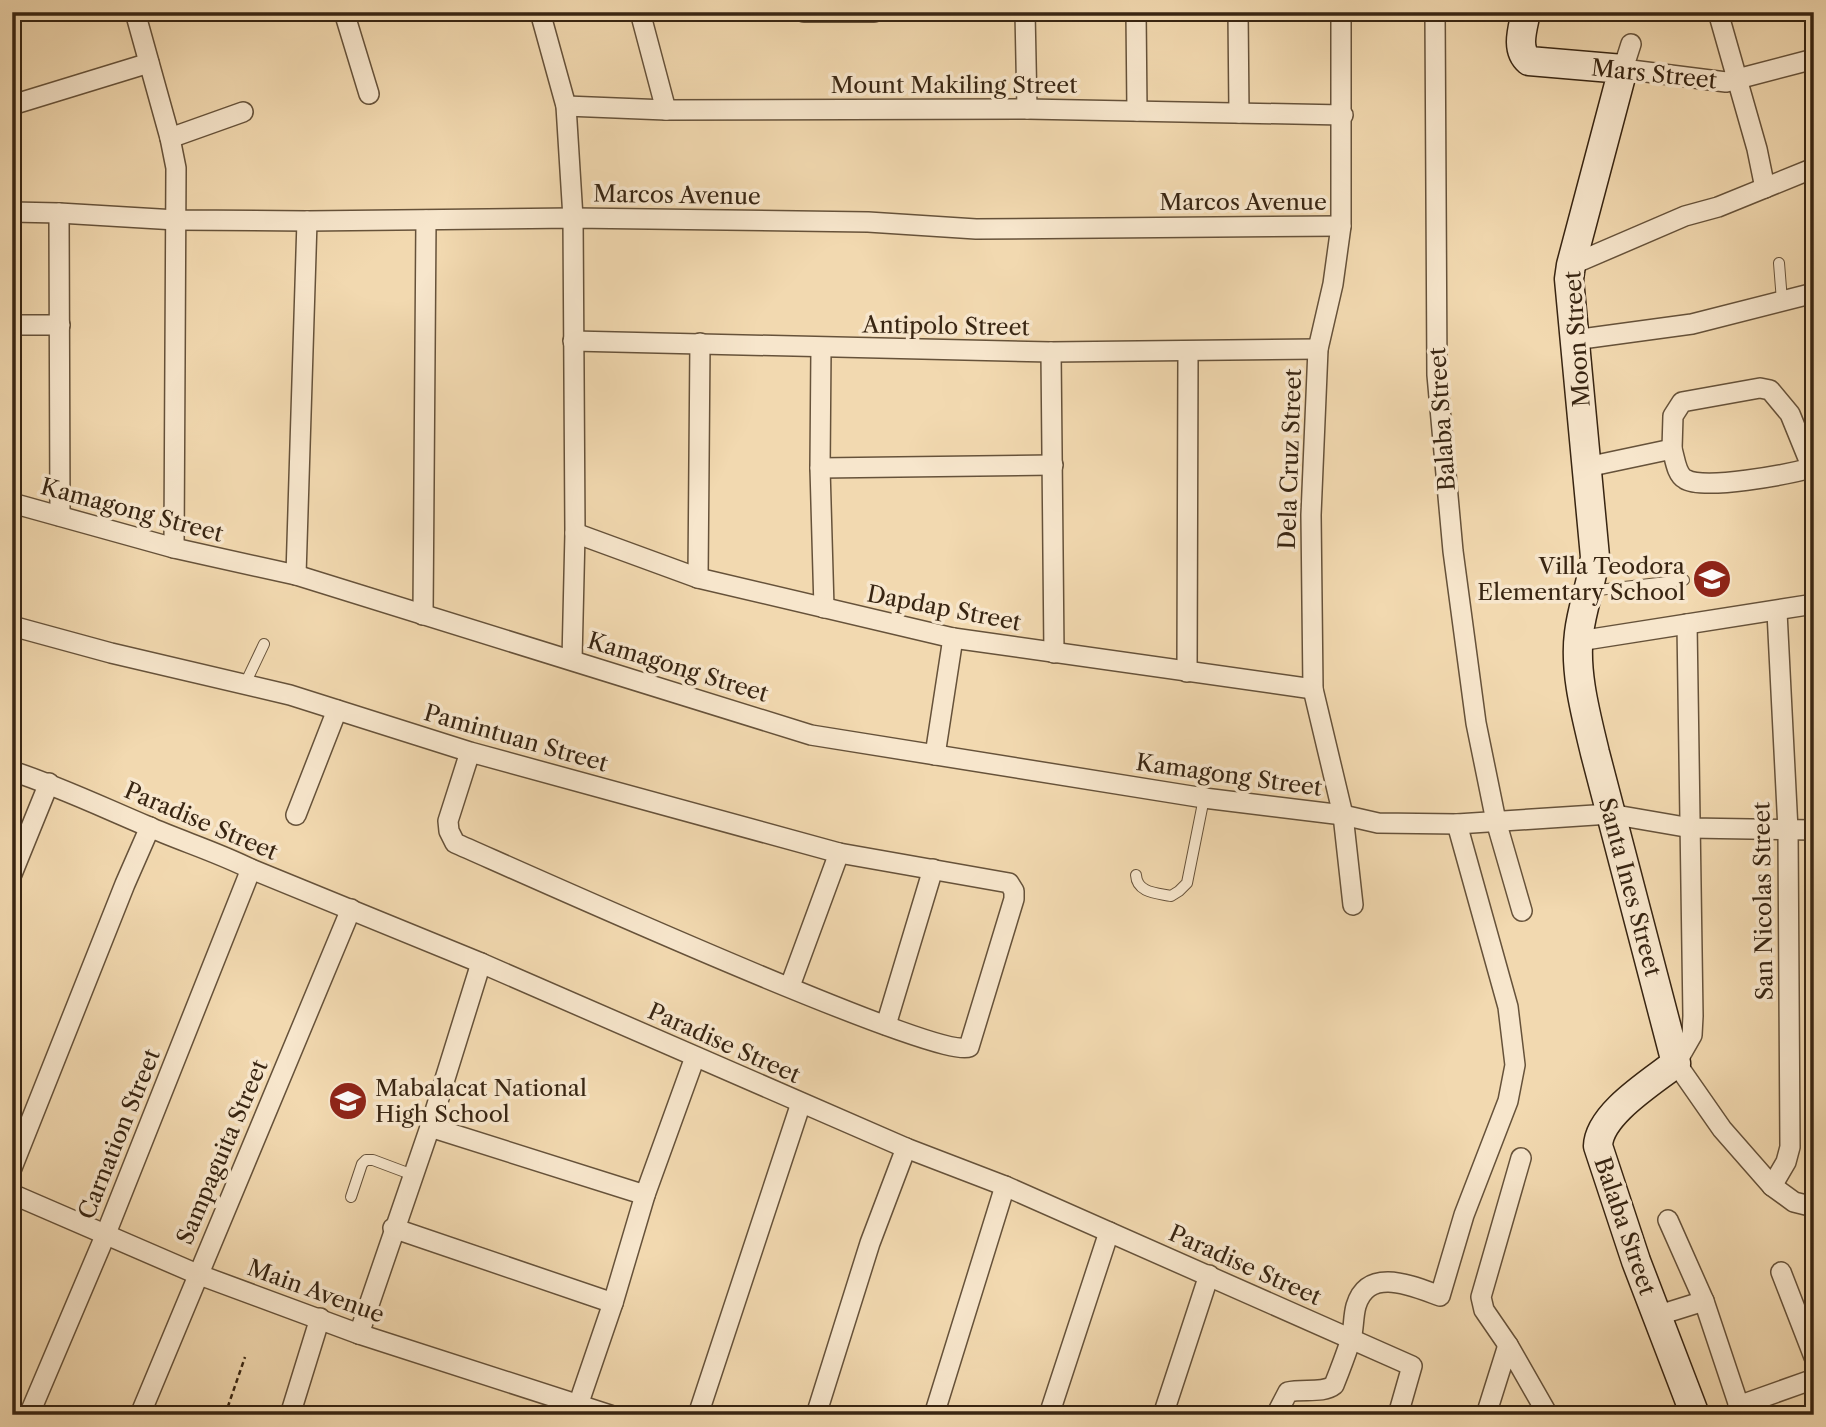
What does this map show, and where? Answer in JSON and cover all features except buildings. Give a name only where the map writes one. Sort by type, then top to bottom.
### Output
[{"type":"street","points":[[135,12],[176,168],[174,548]]},
{"type":"street","points":[[344,12],[369,94]]},
{"type":"street","points":[[540,12],[566,106],[573,218],[575,533],[572,660]]},
{"type":"street","points":[[640,12],[666,110]]},
{"type":"street","points":[[804,12],[874,12]]},
{"type":"street","points":[[1025,12],[1027,109]]},
{"type":"street","points":[[1136,12],[1137,111]]},
{"type":"street","points":[[1238,12],[1239,113]]},
{"type":"street","name":"Dela Cruz Street","points":[[1341,12],[1341,226],[1333,284],[1318,349],[1311,515],[1313,689],[1343,815],[1353,905]]},
{"type":"street","name":"Balaba Street","points":[[1435,12],[1437,375],[1454,564],[1476,723],[1496,821],[1522,911]]},
{"type":"street","name":"Mars Street","points":[[1526,12],[1521,48],[1526,58],[1534,63],[1627,57],[1713,81],[1737,80],[1814,59]]},
{"type":"street","points":[[1718,12],[1757,149],[1765,188]]},
{"type":"street","name":"Moon Street","points":[[1595,557],[1574,340],[1571,265],[1627,57]]},
{"type":"street","points":[[12,105],[149,63]]},
{"type":"street","name":"Mount Makiling Street","points":[[566,106],[666,110],[1027,109],[1343,116]]},
{"type":"street","points":[[170,138],[243,112]]},
{"type":"street","points":[[1571,265],[1685,216],[1718,207],[1814,168]]},
{"type":"street","name":"Marcos Avenue","points":[[12,212],[59,212],[176,220],[573,218],[868,222],[976,229],[1341,226]]},
{"type":"street","points":[[59,212],[60,516]]},
{"type":"street","points":[[423,614],[426,220]]},
{"type":"street","points":[[296,575],[307,221]]},
{"type":"street","points":[[1574,340],[1692,324],[1814,293]]},
{"type":"street","points":[[12,325],[60,325]]},
{"type":"street","name":"Antipolo Street","points":[[573,341],[1051,352],[1318,349]]},
{"type":"street","points":[[698,578],[700,343]]},
{"type":"street","points":[[821,348],[820,468],[824,608]]},
{"type":"street","points":[[1051,352],[1054,653]]},
{"type":"street","points":[[1187,672],[1188,352]]},
{"type":"street","points":[[1760,388],[1770,390],[1790,414],[1812,470],[1721,482],[1686,480],[1680,475],[1672,449],[1673,416],[1682,402],[1760,388]]},
{"type":"street","points":[[1587,467],[1672,449]]},
{"type":"street","points":[[820,468],[1053,466]]},
{"type":"street","name":"Kamagong Street","points":[[12,503],[174,548],[296,575],[811,735],[1204,798],[1343,815],[1378,823],[1457,824],[1610,814],[1691,828],[1814,830]]},
{"type":"street","name":"Dapdap Street","points":[[575,533],[698,578],[953,638],[1313,689]]},
{"type":"street","name":"Santa Ines Street","points":[[1595,557],[1578,641],[1585,713],[1676,1063],[1722,1129],[1772,1186],[1794,1202],[1814,1207]]},
{"type":"street","points":[[1578,641],[1777,612],[1814,604]]},
{"type":"street","name":"San Nicolas Street","points":[[1772,1186],[1786,1162],[1790,1147],[1788,830],[1777,612]]},
{"type":"street","points":[[1676,1063],[1692,1035],[1686,624]]},
{"type":"street","name":"Pamintuan Street","points":[[12,626],[111,653],[290,695],[470,752],[839,853],[1009,883],[1014,891],[1014,899],[969,1047],[956,1049],[886,1025]]},
{"type":"street","points":[[935,755],[953,638]]},
{"type":"street","points":[[296,816],[338,710]]},
{"type":"street","points":[[470,752],[448,821],[455,843],[750,971],[886,1025],[933,869]]},
{"type":"street","name":"Paradise Street","points":[[12,771],[49,783],[481,963],[906,1148],[1004,1186],[1412,1366],[1398,1415]]},
{"type":"street","points":[[12,874],[49,783]]},
{"type":"street","points":[[1276,1415],[1288,1391],[1329,1389],[1334,1385],[1351,1338],[1357,1304],[1366,1287],[1378,1281],[1407,1285],[1440,1296],[1464,1215],[1497,1135],[1513,1083],[1515,1065],[1508,1007],[1457,824]]},
{"type":"street","points":[[12,1168],[150,827]]},
{"type":"street","points":[[790,986],[839,853]]},
{"type":"street","name":"Carnation Street","points":[[29,1415],[105,1236],[251,869]]},
{"type":"street","name":"Sampaguita Street","points":[[140,1415],[351,909]]},
{"type":"street","points":[[359,1334],[393,1228],[430,1127],[481,963]]},
{"type":"street","points":[[577,1410],[645,1195],[695,1057]]},
{"type":"street","name":"Balaba Street","points":[[1676,1063],[1605,1123],[1598,1136],[1598,1146],[1656,1316],[1695,1415]]},
{"type":"street","points":[[698,1415],[801,1103]]},
{"type":"street","points":[[430,1127],[645,1195]]},
{"type":"street","points":[[816,1415],[870,1243],[906,1148]]},
{"type":"street","points":[[1521,1158],[1481,1297],[1484,1310],[1508,1345],[1548,1415]]},
{"type":"street","points":[[934,1415],[1004,1186]]},
{"type":"street","name":"Main Avenue","points":[[12,1194],[105,1236],[359,1334],[577,1410],[610,1415]]},
{"type":"street","points":[[1668,1220],[1704,1301],[1740,1410],[1814,1379]]},
{"type":"street","points":[[393,1228],[613,1303]]},
{"type":"street","points":[[1049,1415],[1109,1232]]},
{"type":"street","points":[[1781,1272],[1814,1357]]},
{"type":"street","points":[[1163,1415],[1209,1275]]},
{"type":"street","points":[[1656,1316],[1704,1301]]},
{"type":"street","points":[[290,1415],[320,1318]]},
{"type":"street","points":[[1486,1415],[1508,1345]]},
{"type":"lane","points":[[1779,263],[1782,301]]},
{"type":"lane","points":[[1590,591],[1684,580]]},
{"type":"lane","points":[[245,684],[264,644]]},
{"type":"lane","points":[[1136,875],[1136,882],[1142,890],[1171,896],[1187,883],[1204,798]]},
{"type":"lane","points":[[351,1197],[362,1164],[366,1160],[373,1160],[412,1175]]},
{"type":"path","points":[[225,1415],[245,1357]]},
{"type":"place","name":"Villa Teodora Elementary School","points":[[1712,579]]},
{"type":"place","name":"Mabalacat National High School","points":[[348,1101]]}]
